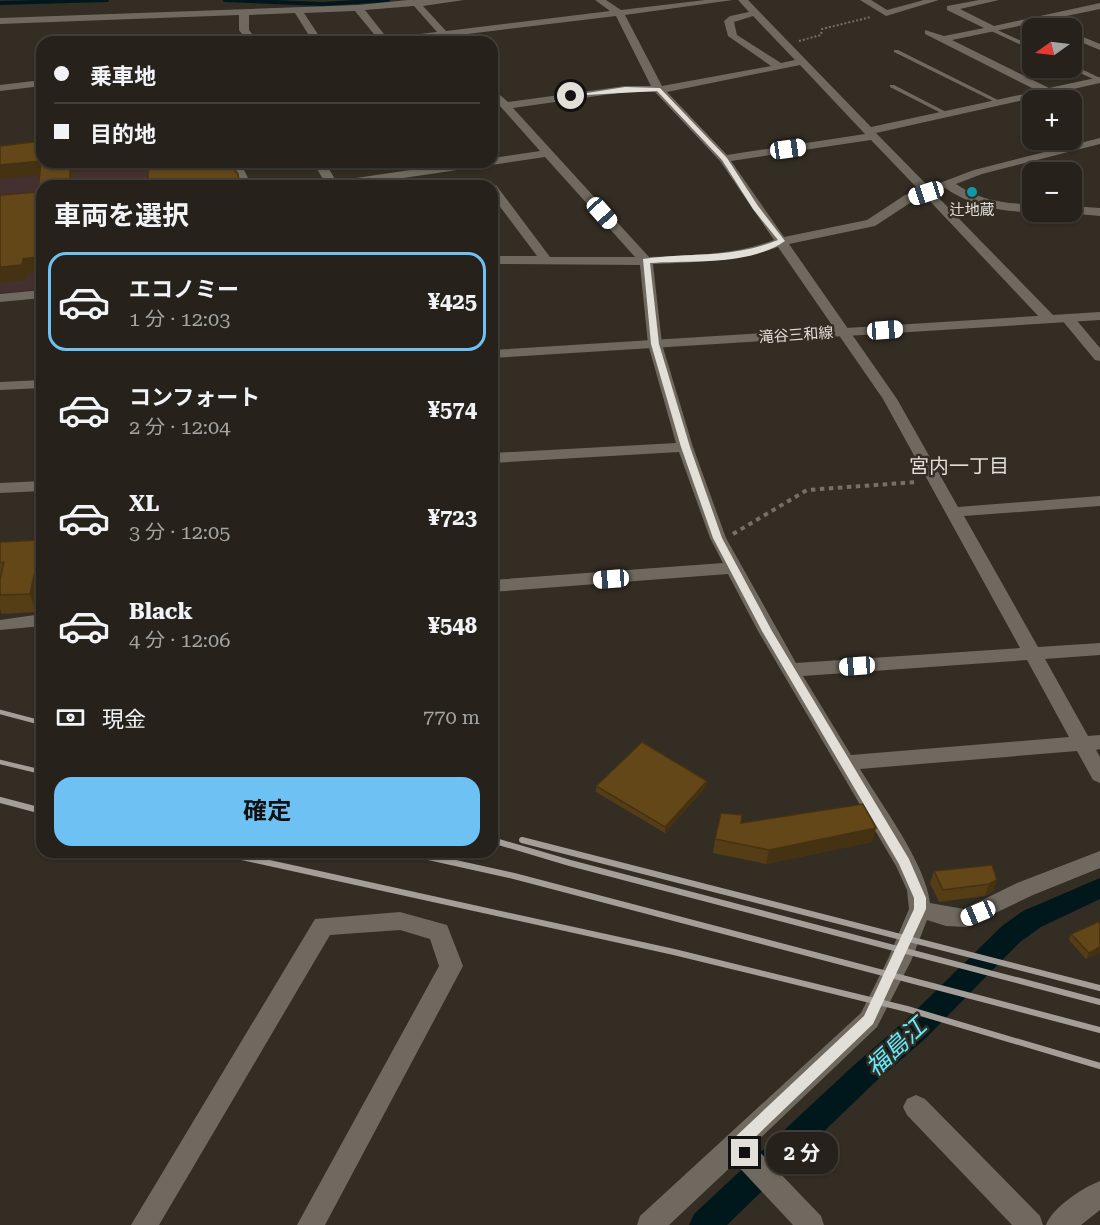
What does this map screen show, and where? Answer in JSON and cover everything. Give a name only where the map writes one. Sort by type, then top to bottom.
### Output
[{"type":"street","points":[[167,16],[173,0]]},
{"type":"street","points":[[0,21],[298,11],[459,0]]},
{"type":"street","points":[[600,0],[619,13],[658,89],[724,159],[755,207],[782,241],[890,399],[1033,655],[1092,742],[1100,775]]},
{"type":"street","points":[[461,36],[728,0]]},
{"type":"street","points":[[743,0],[1048,318]]},
{"type":"street","points":[[865,0],[886,13],[934,0]]},
{"type":"street","points":[[992,29],[950,8],[994,0]]},
{"type":"street","points":[[415,2],[445,36]]},
{"type":"street","points":[[1066,3],[1100,18]]},
{"type":"street","points":[[1041,18],[1100,6]]},
{"type":"street","points":[[357,8],[378,36]]},
{"type":"street","points":[[298,11],[314,36]]},
{"type":"street","points":[[244,12],[244,30],[249,36]]},
{"type":"street","points":[[755,13],[729,21],[734,36],[778,66]]},
{"type":"street","points":[[944,39],[1022,22]]},
{"type":"street","points":[[928,32],[1045,90]]},
{"type":"street","points":[[1082,40],[1100,47]]},
{"type":"street","points":[[505,106],[615,90],[694,86],[802,62]]},
{"type":"street","points":[[1058,90],[1100,80]]},
{"type":"street","points":[[0,88],[36,84]]},
{"type":"street","points":[[498,98],[646,261],[655,344],[686,447],[720,542],[732,568],[912,875],[918,890],[920,909],[896,967],[869,1020],[741,1149],[650,1225]]},
{"type":"street","points":[[724,159],[871,134],[1022,98]]},
{"type":"street","points":[[498,260],[646,261],[729,256],[758,250],[782,241],[859,228],[871,223],[900,203],[978,172],[1100,141]]},
{"type":"street","points":[[498,160],[548,153]]},
{"type":"street","points":[[401,168],[409,180]]},
{"type":"street","points":[[366,180],[443,168]]},
{"type":"street","points":[[947,184],[969,199],[1022,207]]},
{"type":"street","points":[[498,196],[546,260]]},
{"type":"street","points":[[1082,211],[1100,212]]},
{"type":"street","points":[[0,298],[36,295]]},
{"type":"street","name":"滝谷三和線","points":[[498,354],[1100,316]]},
{"type":"street","points":[[1068,319],[1100,357]]},
{"type":"street","points":[[0,386],[36,384]]},
{"type":"street","points":[[498,458],[686,447]]},
{"type":"street","points":[[0,488],[36,486]]},
{"type":"street","points":[[954,512],[1100,501]]},
{"type":"street","points":[[498,586],[732,568]]},
{"type":"street","points":[[4,625],[36,621]]},
{"type":"street","points":[[791,670],[1100,649]]},
{"type":"street","points":[[847,763],[1092,742]]},
{"type":"street","points":[[920,909],[946,917],[966,918],[1025,889],[1100,859]]},
{"type":"street","points":[[144,1225],[322,926],[400,921],[439,933],[451,966],[315,1224]]},
{"type":"street","points":[[916,1107],[1030,1225]]},
{"type":"street","points":[[741,1149],[784,1193],[811,1225]]},
{"type":"street","points":[[1059,1225],[1100,1194]]},
{"type":"lane","points":[[992,29],[1022,43]]},
{"type":"lane","points":[[896,51],[1001,103]]},
{"type":"lane","points":[[1082,71],[1100,80]]},
{"type":"lane","points":[[892,86],[949,115]]},
{"type":"path","points":[[785,44],[821,35],[822,29],[886,13]]},
{"type":"path","points":[[720,542],[807,490],[936,480]]},
{"type":"shaded area","points":[[0,156],[36,161],[36,168],[230,168],[235,180],[36,180],[36,290],[0,293]]},
{"type":"building","points":[[36,142],[36,161],[0,165],[0,146]]},
{"type":"building","points":[[40,168],[70,168],[70,180],[39,180]]},
{"type":"building","points":[[148,168],[234,168],[239,180],[148,180]]},
{"type":"building","points":[[36,192],[36,257],[23,259],[22,265],[0,267],[0,195]]},
{"type":"building","points":[[36,540],[36,567],[30,594],[0,595],[0,579],[4,562],[0,563],[0,542]]},
{"type":"building","points":[[642,742],[707,781],[665,827],[596,786]]},
{"type":"building","points":[[863,804],[876,828],[769,850],[715,839],[721,813],[742,815],[741,823]]},
{"type":"building","points":[[992,865],[997,880],[989,884],[943,890],[934,871]]},
{"type":"building","points":[[1098,922],[1100,924],[1100,947],[1089,953],[1071,934]]},
{"type":"waterway","points":[[0,3],[107,0]]},
{"type":"waterway","points":[[225,0],[323,4],[388,0]]},
{"type":"waterway","name":"福島江","points":[[705,1225],[863,1075],[916,1029],[1011,934],[1032,919],[1100,888]]},
{"type":"railway","points":[[0,712],[36,721]]},
{"type":"railway","points":[[0,762],[36,771]]},
{"type":"railway","points":[[0,800],[36,809]]},
{"type":"railway","points":[[522,840],[1100,988]]},
{"type":"railway","points":[[498,842],[570,863],[1100,1002]]},
{"type":"railway","points":[[246,858],[674,952],[907,1009],[1100,1066]]},
{"type":"railway","points":[[433,858],[514,876],[1100,1030]]},
{"type":"place","name":"辻地蔵","points":[[972,192]]},
{"type":"district","name":"宮内一丁目","points":[[959,466]]},
{"type":"route","points":[[571,96],[625,89],[658,89],[724,159],[755,207],[782,241],[758,250],[729,256],[646,261],[655,344],[708,514],[732,568],[905,862],[920,898],[920,909],[909,938],[869,1020],[736,1145],[745,1153]]}]
